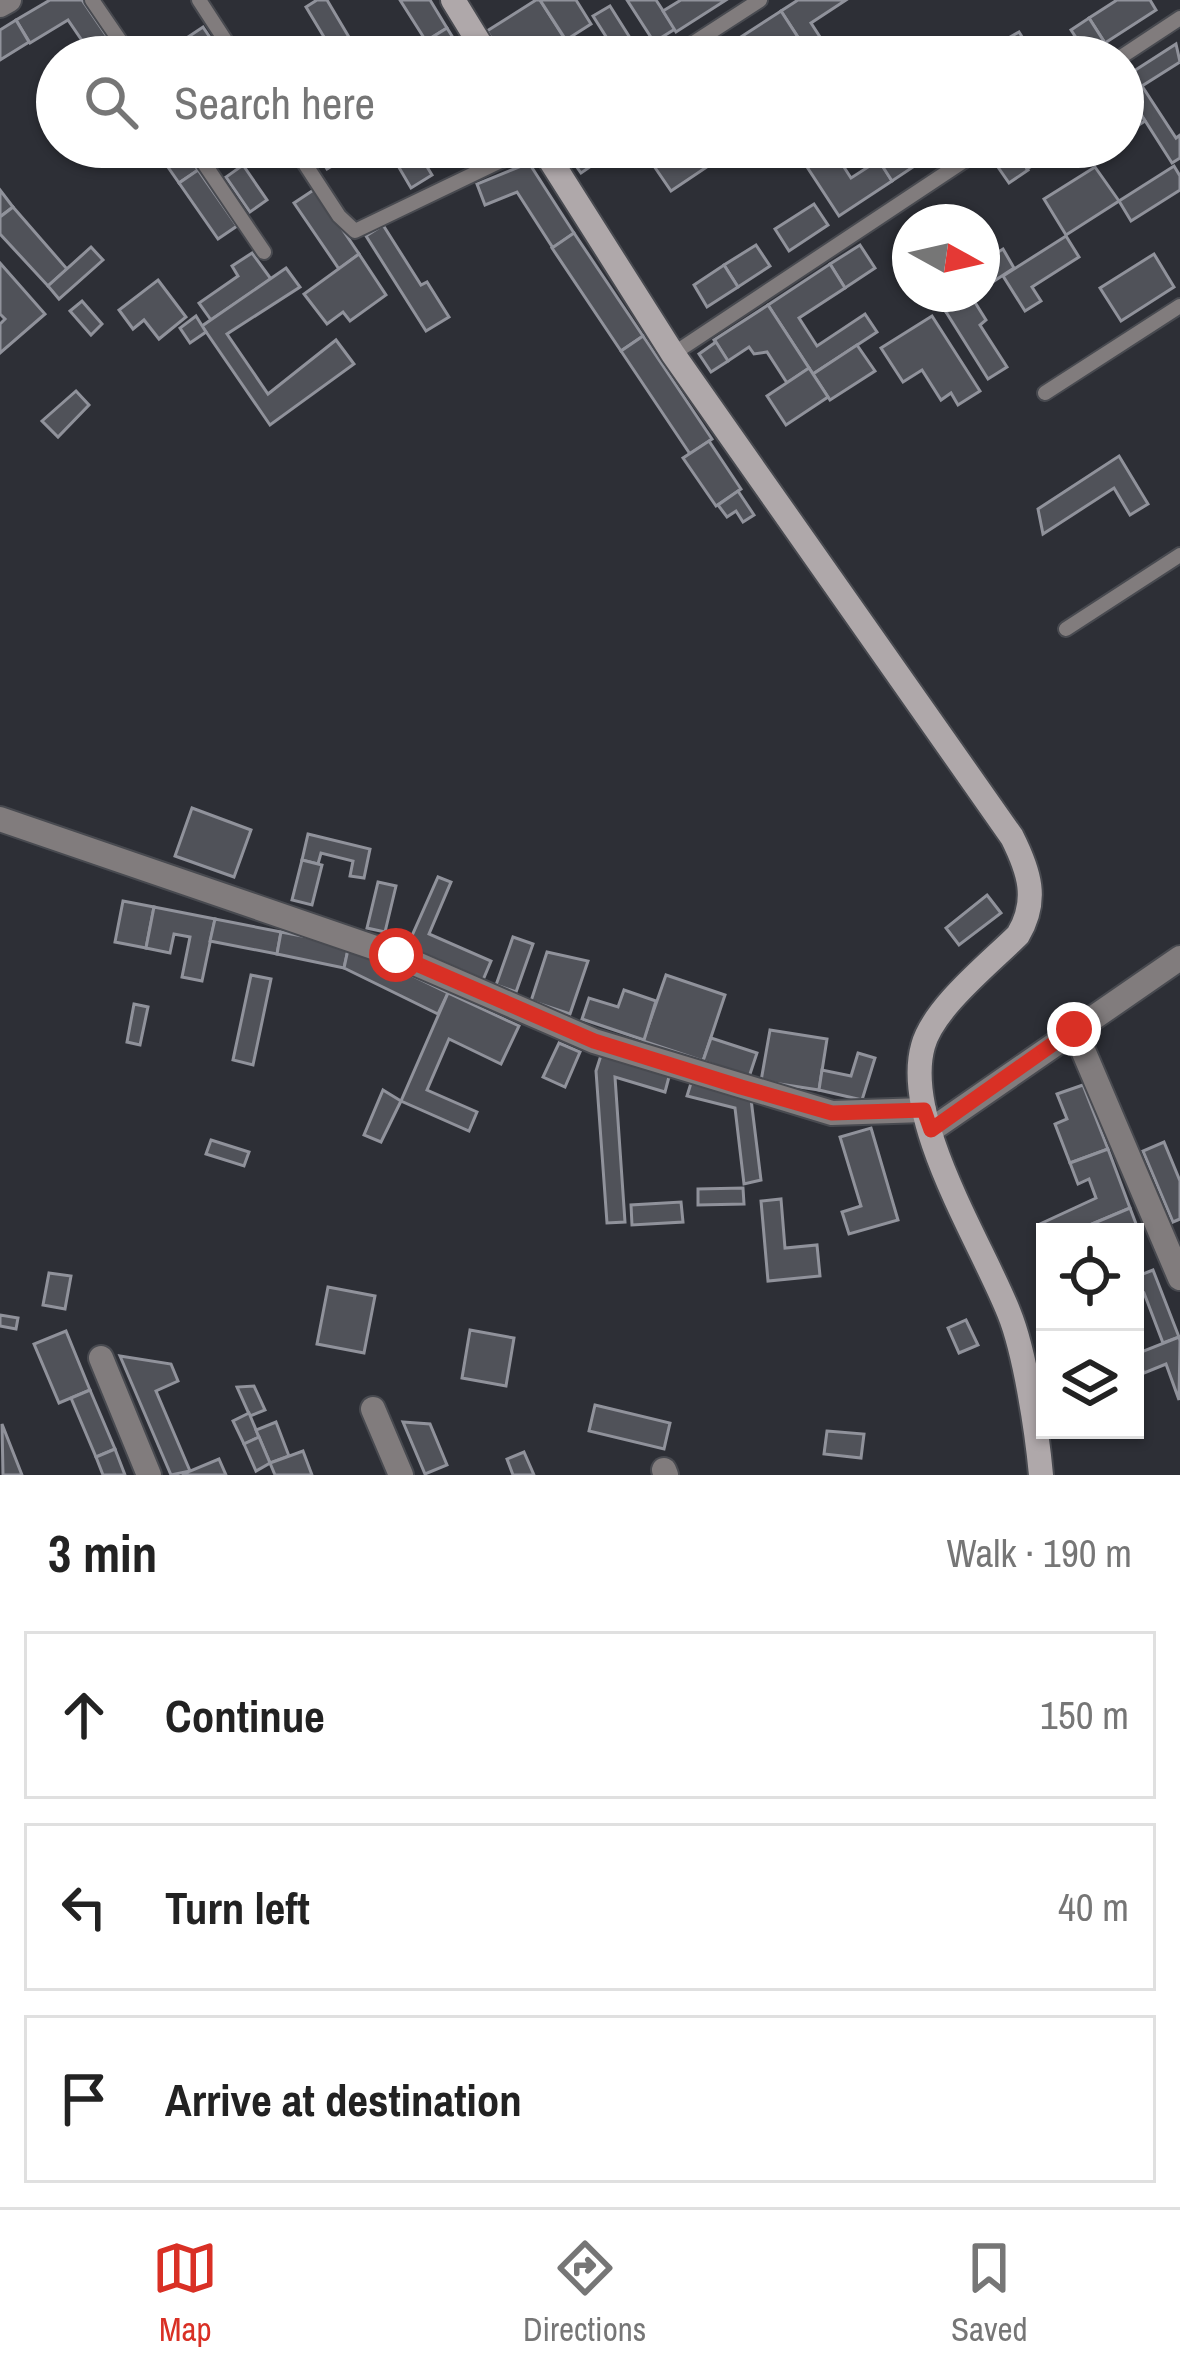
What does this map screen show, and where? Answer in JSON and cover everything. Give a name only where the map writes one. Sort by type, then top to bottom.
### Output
[{"type":"street","points":[[0,5],[9,0]]},
{"type":"street","points":[[453,0],[475,36]]},
{"type":"street","points":[[555,168],[673,353],[1012,837],[1031,880],[1028,919],[1018,935],[933,1024],[922,1047],[920,1097],[952,1189],[1011,1317],[1041,1475]]},
{"type":"street","points":[[0,819],[358,941],[594,1041],[832,1113],[928,1120],[1180,958]]},
{"type":"street","points":[[1074,1029],[1180,1278]]},
{"type":"street","points":[[101,1358],[149,1475]]},
{"type":"street","points":[[374,1409],[401,1475]]},
{"type":"lane","points":[[92,0],[117,36]]},
{"type":"lane","points":[[199,0],[222,36]]},
{"type":"lane","points":[[704,36],[760,0]]},
{"type":"lane","points":[[1144,42],[1180,18]]},
{"type":"lane","points":[[207,168],[264,251]]},
{"type":"lane","points":[[308,168],[339,216],[355,231],[486,168]]},
{"type":"lane","points":[[673,353],[953,168]]},
{"type":"lane","points":[[1046,393],[1180,306]]},
{"type":"lane","points":[[1066,628],[1180,556]]},
{"type":"building","points":[[50,0],[82,0],[107,36],[79,36],[68,20],[30,43],[16,20]]},
{"type":"building","points":[[327,0],[348,36],[323,36],[306,7]]},
{"type":"building","points":[[400,0],[430,0],[447,28],[423,36]]},
{"type":"building","points":[[540,0],[563,36],[490,36],[487,31]]},
{"type":"building","points":[[540,0],[576,0],[591,24],[563,36]]},
{"type":"building","points":[[627,0],[656,0],[675,29],[664,36],[650,36]]},
{"type":"building","points":[[681,0],[726,0],[676,32],[663,11]]},
{"type":"building","points":[[798,0],[846,0],[811,23],[819,36],[797,36],[781,11]]},
{"type":"building","points":[[1117,0],[1150,0],[1156,10],[1116,36],[1101,36],[1089,18]]},
{"type":"building","points":[[610,6],[629,36],[606,36],[593,16]]},
{"type":"building","points":[[781,11],[797,36],[742,36]]},
{"type":"building","points":[[1089,18],[1101,36],[1075,36],[1071,30]]},
{"type":"building","points":[[16,20],[29,42],[0,60],[0,30]]},
{"type":"building","points":[[1176,44],[1180,62],[1144,85],[1144,65]]},
{"type":"building","points":[[1144,89],[1176,138],[1180,135],[1180,158],[1172,163],[1144,119]]},
{"type":"building","points":[[1174,166],[1180,190],[1131,221],[1119,201]]},
{"type":"building","points":[[169,168],[197,168],[198,170],[179,183]]},
{"type":"building","points":[[245,168],[267,200],[250,212],[226,177]]},
{"type":"building","points":[[399,168],[428,168],[432,175],[411,188]]},
{"type":"building","points":[[517,168],[532,168],[574,233],[553,248],[517,192],[485,205],[477,184]]},
{"type":"building","points":[[655,168],[705,168],[671,191]]},
{"type":"building","points":[[808,168],[845,168],[851,178],[867,168],[884,168],[892,181],[839,216]]},
{"type":"building","points":[[884,168],[912,168],[892,181]]},
{"type":"building","points":[[999,168],[1027,168],[1028,170],[1009,183]]},
{"type":"building","points":[[1096,168],[1119,201],[1066,235],[1044,199]]},
{"type":"building","points":[[198,170],[237,226],[218,239],[179,183]]},
{"type":"building","points":[[315,189],[359,254],[339,269],[294,203]]},
{"type":"building","points":[[0,190],[13,207],[0,217]]},
{"type":"building","points":[[814,204],[828,225],[789,251],[775,229]]},
{"type":"building","points":[[13,207],[67,269],[48,286],[0,234],[0,217]]},
{"type":"building","points":[[383,225],[421,285],[427,282],[449,317],[426,331],[366,236]]},
{"type":"building","points":[[574,233],[643,336],[621,351],[552,248]]},
{"type":"building","points":[[1066,236],[1079,257],[1032,287],[1041,301],[1025,311],[1003,276]]},
{"type":"building","points":[[756,245],[770,266],[738,287],[724,265]]},
{"type":"building","points":[[860,245],[875,268],[845,288],[830,264]]},
{"type":"building","points":[[91,247],[103,260],[59,299],[48,286]]},
{"type":"building","points":[[1000,251],[1014,268],[1000,277]]},
{"type":"building","points":[[252,253],[271,279],[211,320],[199,303],[238,276],[232,266]]},
{"type":"building","points":[[359,254],[386,295],[350,321],[343,312],[327,324],[304,294]]},
{"type":"building","points":[[1154,254],[1174,287],[1121,321],[1100,288]]},
{"type":"building","points":[[0,263],[45,314],[0,353],[0,324],[5,319],[0,314]]},
{"type":"building","points":[[830,264],[845,288],[799,318],[817,346],[865,314],[877,332],[813,374],[768,305]]},
{"type":"building","points":[[724,265],[738,287],[707,307],[694,285]]},
{"type":"building","points":[[286,268],[300,287],[227,334],[268,394],[336,340],[354,364],[270,425],[202,326]]},
{"type":"building","points":[[158,280],[186,317],[159,339],[144,320],[133,329],[119,310]]},
{"type":"building","points":[[82,301],[102,324],[91,335],[70,311]]},
{"type":"building","points":[[768,305],[809,368],[787,383],[767,352],[754,354],[749,347],[728,361],[714,340]]},
{"type":"building","points":[[946,312],[981,312],[986,320],[980,325],[1007,367],[988,379]]},
{"type":"building","points":[[196,316],[206,332],[190,343],[180,328]]},
{"type":"building","points":[[932,316],[980,391],[958,405],[951,393],[941,400],[922,370],[903,382],[881,348]]},
{"type":"building","points":[[643,336],[712,439],[690,454],[621,351]]},
{"type":"building","points":[[716,342],[728,361],[711,372],[699,354]]},
{"type":"building","points":[[857,345],[875,371],[830,400],[813,374]]},
{"type":"building","points":[[809,368],[828,397],[786,425],[767,396]]},
{"type":"building","points":[[76,391],[89,405],[58,437],[42,421]]},
{"type":"building","points":[[709,441],[741,489],[716,506],[683,458]]},
{"type":"building","points":[[1119,456],[1148,504],[1130,515],[1114,488],[1043,534],[1038,509]]},
{"type":"building","points":[[738,491],[754,515],[743,522],[736,511],[727,517],[718,505]]},
{"type":"building","points":[[192,808],[251,830],[234,877],[175,856]]},
{"type":"building","points":[[308,834],[370,849],[364,878],[350,876],[353,861],[321,853],[318,864],[302,860]]},
{"type":"building","points":[[302,860],[322,865],[312,905],[292,900]]},
{"type":"building","points":[[438,877],[451,882],[429,934],[491,961],[483,980],[407,947]]},
{"type":"building","points":[[378,882],[396,886],[385,932],[367,928]]},
{"type":"building","points":[[987,895],[1001,913],[959,945],[946,928]]},
{"type":"building","points":[[123,901],[154,907],[146,948],[115,942]]},
{"type":"building","points":[[154,907],[215,919],[202,981],[182,977],[190,937],[174,934],[170,953],[146,948]]},
{"type":"building","points":[[215,919],[281,932],[277,954],[210,941]]},
{"type":"building","points":[[281,932],[349,945],[344,968],[277,954]]},
{"type":"building","points":[[513,937],[533,944],[516,992],[496,985]]},
{"type":"building","points":[[349,945],[448,993],[438,1014],[344,968]]},
{"type":"building","points":[[547,952],[588,961],[570,1014],[531,1001]]},
{"type":"building","points":[[251,975],[271,979],[253,1065],[233,1060]]},
{"type":"building","points":[[666,975],[725,995],[703,1061],[643,1041]]},
{"type":"building","points":[[624,990],[656,1001],[644,1040],[582,1019],[589,998],[618,1007]]},
{"type":"building","points":[[448,993],[519,1026],[501,1064],[449,1039],[427,1090],[477,1112],[469,1131],[401,1101]]},
{"type":"building","points":[[134,1004],[148,1007],[140,1045],[127,1042]]},
{"type":"building","points":[[770,1030],[827,1039],[819,1090],[761,1081]]},
{"type":"building","points":[[711,1038],[757,1053],[749,1077],[703,1061]]},
{"type":"building","points":[[559,1043],[580,1052],[565,1087],[543,1077]]},
{"type":"building","points":[[602,1052],[670,1073],[665,1092],[615,1077],[625,1222],[607,1223],[596,1071]]},
{"type":"building","points":[[858,1053],[875,1058],[862,1100],[819,1090],[822,1070],[851,1076]]},
{"type":"building","points":[[691,1083],[751,1099],[761,1180],[744,1184],[735,1108],[687,1096]]},
{"type":"building","points":[[1083,1085],[1108,1149],[1070,1163],[1055,1124],[1067,1119],[1057,1094]]},
{"type":"building","points":[[383,1090],[401,1101],[381,1142],[364,1135]]},
{"type":"building","points":[[871,1128],[898,1220],[849,1234],[842,1212],[861,1206],[840,1137]]},
{"type":"building","points":[[211,1140],[249,1152],[244,1166],[206,1154]]},
{"type":"building","points":[[1164,1142],[1180,1181],[1180,1219],[1173,1222],[1143,1151]]},
{"type":"building","points":[[1108,1149],[1130,1208],[1094,1223],[1042,1223],[1096,1198],[1089,1179],[1078,1184],[1070,1163]]},
{"type":"building","points":[[743,1188],[744,1204],[698,1205],[698,1189]]},
{"type":"building","points":[[781,1199],[785,1248],[817,1245],[820,1276],[768,1281],[761,1201]]},
{"type":"building","points":[[681,1202],[683,1222],[632,1225],[631,1205]]},
{"type":"building","points":[[1130,1208],[1136,1223],[1094,1223]]},
{"type":"building","points":[[1153,1270],[1179,1337],[1163,1343],[1144,1293],[1144,1274]]},
{"type":"building","points":[[49,1273],[71,1276],[65,1309],[43,1305]]},
{"type":"building","points":[[328,1287],[375,1296],[364,1353],[317,1344]]},
{"type":"building","points":[[0,1315],[18,1318],[16,1329],[0,1326]]},
{"type":"building","points":[[966,1320],[978,1345],[959,1353],[948,1328]]},
{"type":"building","points":[[470,1330],[514,1338],[506,1386],[462,1378]]},
{"type":"building","points":[[66,1331],[90,1390],[59,1403],[34,1344]]},
{"type":"building","points":[[1179,1337],[1179,1400],[1166,1364],[1144,1373],[1144,1351]]},
{"type":"building","points":[[120,1356],[171,1364],[178,1381],[156,1391],[190,1471],[171,1475]]},
{"type":"building","points":[[254,1386],[265,1410],[250,1416],[237,1387]]},
{"type":"building","points":[[90,1390],[115,1449],[96,1457],[71,1398]]},
{"type":"building","points":[[595,1405],[670,1423],[664,1449],[589,1431]]},
{"type":"building","points":[[249,1413],[259,1437],[244,1444],[233,1421]]},
{"type":"building","points":[[276,1422],[289,1456],[270,1463],[256,1430]]},
{"type":"building","points":[[403,1422],[430,1424],[447,1465],[425,1474]]},
{"type":"building","points":[[2,1424],[22,1475],[3,1475]]},
{"type":"building","points":[[827,1431],[864,1434],[861,1458],[824,1454]]},
{"type":"building","points":[[259,1437],[270,1463],[256,1471],[244,1444]]},
{"type":"building","points":[[115,1449],[125,1475],[103,1475],[96,1457]]},
{"type":"building","points":[[303,1451],[312,1475],[275,1475],[270,1463]]},
{"type":"building","points":[[524,1452],[534,1475],[513,1475],[507,1459]]},
{"type":"building","points":[[219,1459],[226,1475],[182,1475],[190,1471]]},
{"type":"route","points":[[396,955],[594,1041],[832,1113],[924,1110],[931,1130],[1074,1029]]}]
